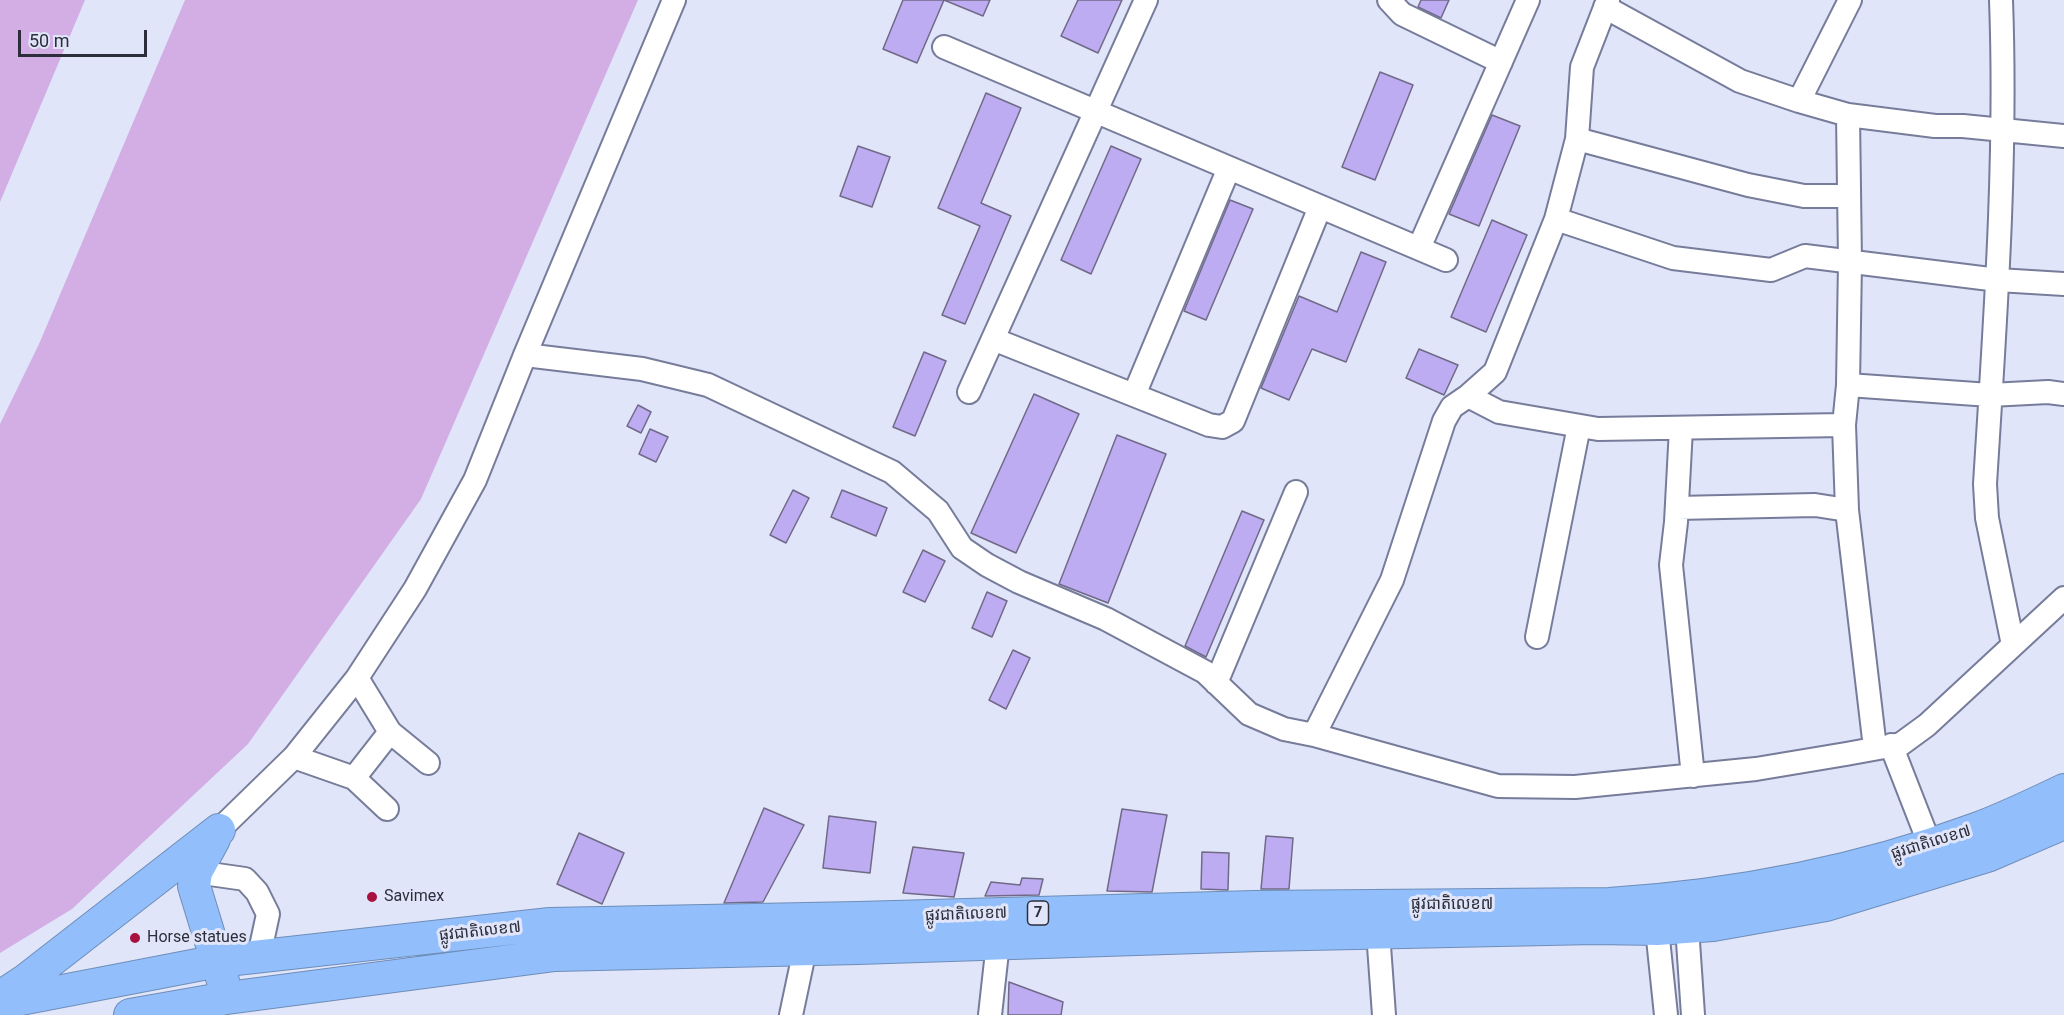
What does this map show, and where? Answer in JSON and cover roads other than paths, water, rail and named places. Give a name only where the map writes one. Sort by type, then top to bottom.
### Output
[{"type":"highway","name":"ផ្លូវជាតិលេខ៧","points":[[130,1015],[227,998],[555,955],[805,949],[858,933],[1257,921],[1609,904],[1714,895],[1818,876],[1930,844],[1982,843],[2064,790]]},
{"type":"highway","name":"ផ្លូវជាតិលេខ៧","points":[[0,1003],[259,956],[550,924],[858,933],[998,943],[1257,921],[1378,932],[1672,928],[1713,925],[1826,905],[1982,843],[2064,823]]},
{"type":"highway","points":[[219,830],[196,872],[194,886],[227,998]]},
{"type":"highway","points":[[0,997],[26,980],[219,830]]},
{"type":"highway","points":[[550,924],[555,955]]},
{"type":"street","points":[[219,830],[294,757],[357,678],[415,589],[475,480],[674,0]]},
{"type":"street","points":[[969,392],[1146,0]]},
{"type":"street","points":[[1389,0],[1402,14],[1501,62]]},
{"type":"street","points":[[1419,248],[1528,0]]},
{"type":"street","points":[[1799,101],[1850,0]]},
{"type":"street","points":[[2001,0],[2004,75],[2003,132],[1998,280],[1985,484],[1987,518],[2013,645]]},
{"type":"street","points":[[1314,735],[1392,580],[1443,421],[1452,407],[1495,372],[1556,219],[1577,139],[1582,67],[1606,3],[1740,81],[1799,101],[1848,115],[1935,126],[1963,126],[2003,132],[2064,136]]},
{"type":"street","points":[[944,47],[1446,260]]},
{"type":"street","points":[[1848,115],[1851,262],[1848,385],[1844,425],[1847,510],[1883,746],[1930,844]]},
{"type":"street","points":[[1577,139],[1748,185],[1804,196],[1849,196]]},
{"type":"street","points":[[1134,395],[1228,168]]},
{"type":"street","points":[[993,339],[1209,425],[1222,427],[1233,420],[1320,207]]},
{"type":"street","points":[[1556,219],[1673,258],[1771,270],[1805,256],[1998,280],[2064,284]]},
{"type":"street","points":[[525,355],[642,369],[708,385],[892,472],[938,511],[962,548],[987,565],[1019,582],[1106,619],[1204,672],[1249,714],[1284,729],[1314,735],[1498,786],[1575,787],[1693,776],[1756,769],[1901,744],[1927,725],[2064,598]]},
{"type":"street","points":[[1848,385],[1990,395],[2048,392],[2064,394]]},
{"type":"street","points":[[1468,396],[1498,412],[1598,429],[1844,425]]},
{"type":"street","points":[[1537,637],[1579,426]]},
{"type":"street","points":[[1681,428],[1677,508],[1671,565],[1693,776]]},
{"type":"street","points":[[1216,683],[1296,492]]},
{"type":"street","points":[[1677,508],[1815,506],[1847,510]]},
{"type":"street","points":[[357,678],[390,732],[428,763]]},
{"type":"street","points":[[354,778],[390,732]]},
{"type":"street","points":[[294,757],[354,778],[387,809]]},
{"type":"street","points":[[196,872],[245,879],[257,892],[268,914],[259,956]]},
{"type":"street","points":[[1666,1015],[1672,928]]},
{"type":"street","points":[[1672,928],[1693,1015]]},
{"type":"street","points":[[1378,932],[1384,1015]]},
{"type":"street","points":[[990,1015],[998,943]]},
{"type":"street","points":[[791,1015],[805,949]]},
{"type":"place","name":"Savimex","points":[[372,897]]},
{"type":"place","name":"Horse statues","points":[[135,938]]}]
